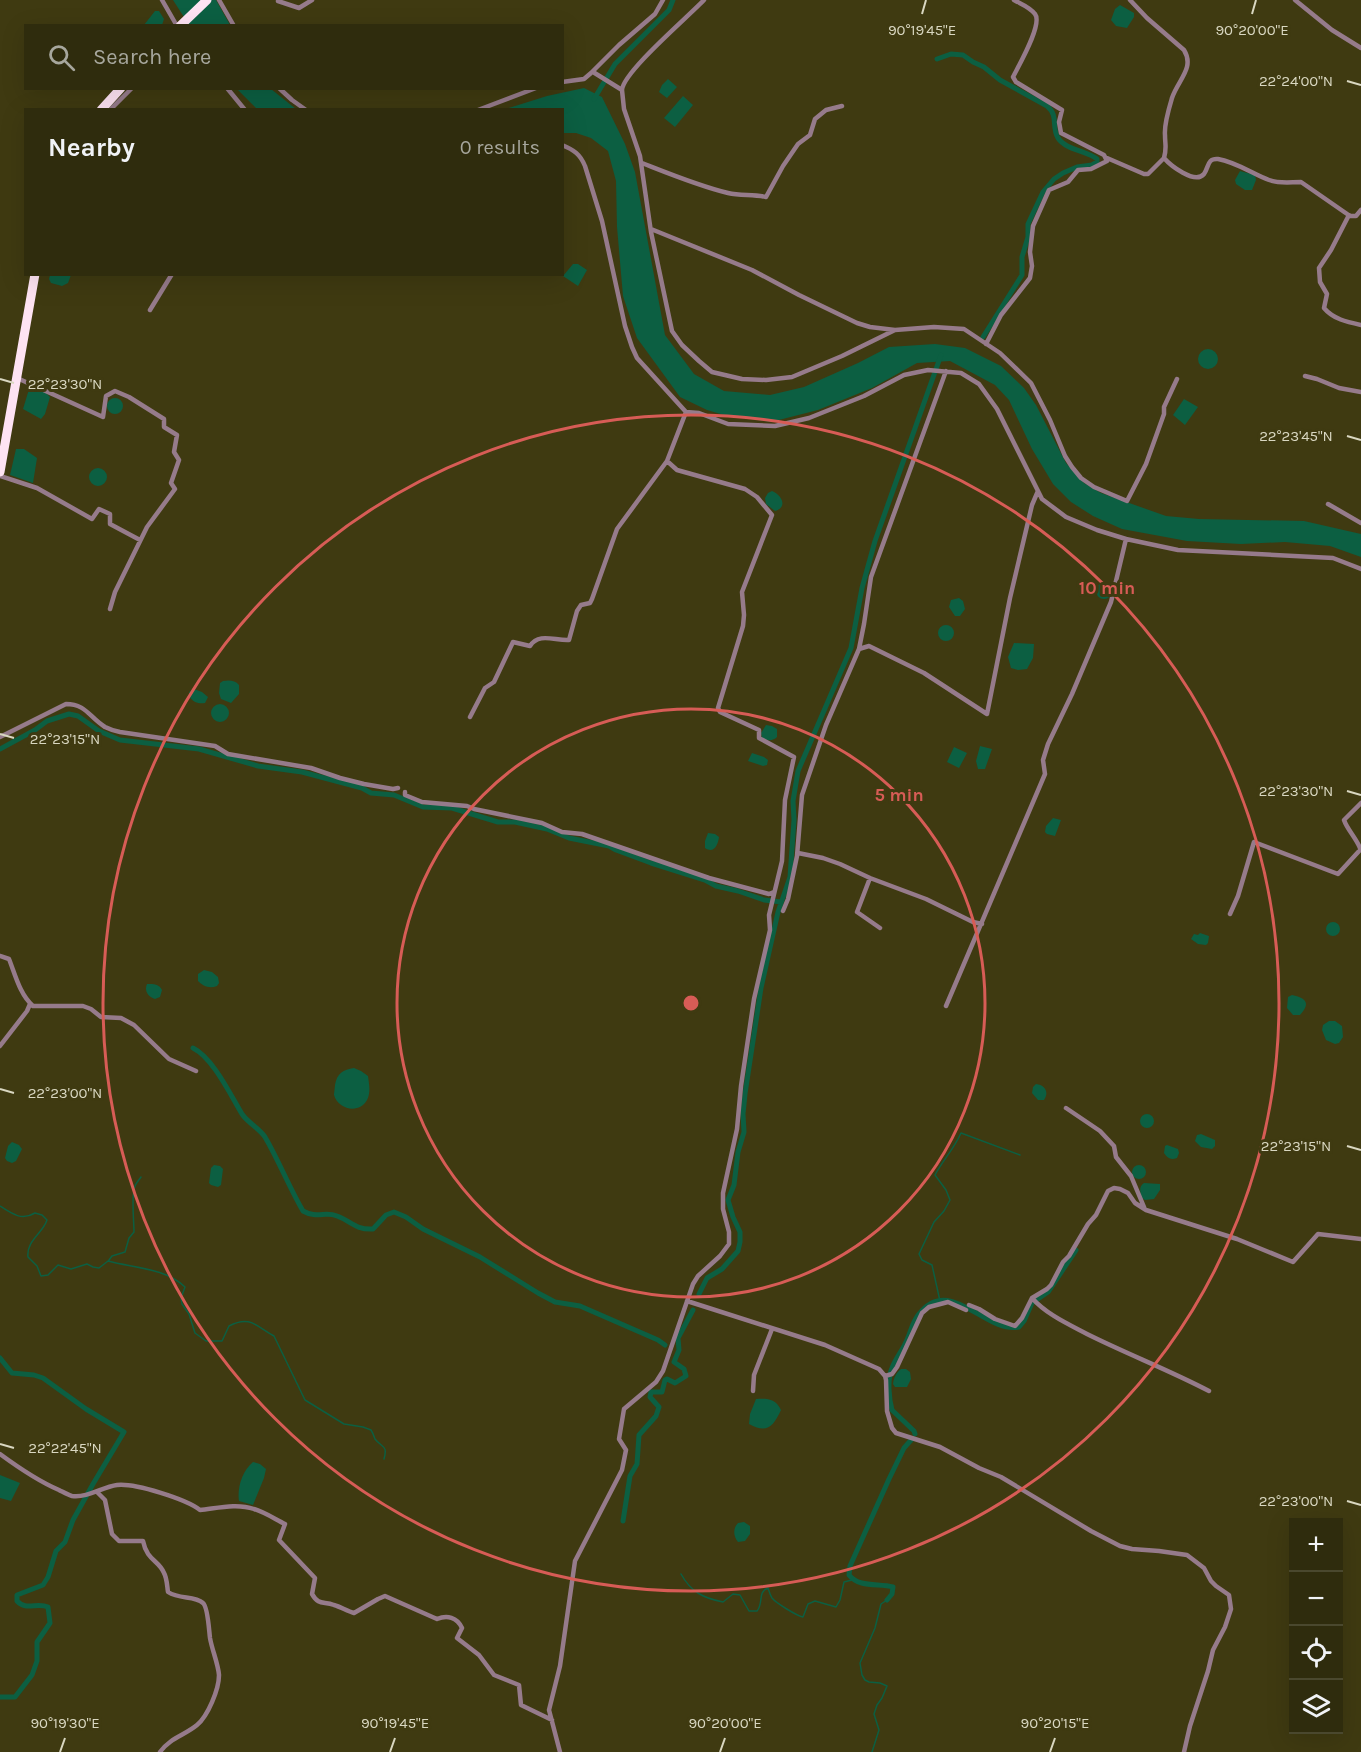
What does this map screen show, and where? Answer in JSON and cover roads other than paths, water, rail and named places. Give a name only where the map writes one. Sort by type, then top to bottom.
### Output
[{"type":"highway","points":[[181,24],[207,0]]},
{"type":"highway","points":[[103,108],[119,90]]},
{"type":"highway","points":[[0,474],[35,276]]},
{"type":"street","points":[[162,0],[178,24]]},
{"type":"street","points":[[219,0],[233,24]]},
{"type":"street","points":[[278,2],[299,8],[312,0]]},
{"type":"street","points":[[564,82],[584,80],[619,45],[655,14],[663,0]]},
{"type":"street","points":[[704,0],[666,36],[622,85],[624,109],[642,164],[651,229],[672,331],[682,345],[712,372],[742,379],[766,380],[792,377],[895,330]]},
{"type":"street","points":[[1014,0],[1029,8],[1038,19],[1013,77],[1016,82],[1062,110],[1059,128],[1065,136],[1107,158],[1148,174],[1164,158],[1167,147],[1165,134],[1172,97],[1189,64],[1184,50],[1130,0]]},
{"type":"street","points":[[1295,0],[1332,30],[1361,48]]},
{"type":"street","points":[[593,72],[622,90]]},
{"type":"street","points":[[112,108],[130,90]]},
{"type":"street","points":[[228,90],[243,108]]},
{"type":"street","points":[[281,90],[303,108]]},
{"type":"street","points":[[483,108],[531,90]]},
{"type":"street","points":[[642,164],[729,194],[754,194],[766,197],[798,144],[810,135],[815,119],[826,110],[842,106]]},
{"type":"street","points":[[564,146],[576,151],[585,166],[602,221],[625,326],[634,353],[686,412],[699,413],[728,424],[775,426],[809,418],[864,396],[904,375],[927,370],[961,373],[979,384],[997,409],[1042,499],[1066,518],[1126,539],[1178,550],[1333,558],[1361,569]]},
{"type":"street","points":[[986,344],[1001,315],[1030,278],[1033,226],[1049,190],[1068,183],[1078,170],[1100,166],[1107,161],[1107,158]]},
{"type":"street","points":[[1164,158],[1179,171],[1200,177],[1212,159],[1219,159],[1271,181],[1287,184],[1301,182],[1354,217],[1361,210]]},
{"type":"street","points":[[1349,215],[1327,256],[1320,264],[1320,282],[1327,294],[1324,308],[1327,312],[1346,322],[1361,325]]},
{"type":"street","points":[[651,229],[752,270],[857,323],[895,330],[934,327],[964,329],[1000,353],[1031,383],[1065,456],[1081,478],[1127,501],[1146,464],[1164,414],[1164,407],[1177,379]]},
{"type":"street","points":[[150,310],[171,276]]},
{"type":"street","points":[[783,911],[798,853],[802,795],[826,725],[859,649],[871,577],[946,371]]},
{"type":"street","points":[[1305,376],[1340,388],[1361,392]]},
{"type":"street","points":[[17,378],[103,417],[106,396],[115,391],[164,419],[164,427],[177,435],[174,452],[179,460],[171,483],[175,489],[147,527],[115,592],[110,609]]},
{"type":"street","points":[[470,717],[485,688],[494,682],[513,642],[530,646],[534,640],[541,638],[569,640],[577,611],[581,605],[590,603],[592,599],[617,529],[667,461],[686,412]]},
{"type":"street","points":[[560,1752],[549,1710],[562,1656],[575,1561],[622,1470],[626,1450],[619,1439],[624,1409],[656,1382],[663,1371],[693,1284],[729,1244],[729,1232],[723,1209],[723,1193],[736,1129],[754,999],[770,930],[769,915],[782,861],[785,800],[794,757],[759,738],[759,730],[720,712],[718,708],[742,626],[744,611],[742,592],[772,515],[757,497],[745,489],[677,470],[667,461]]},
{"type":"street","points":[[0,474],[37,488],[92,519],[99,509],[110,514],[110,524],[140,540]]},
{"type":"street","points":[[859,649],[869,646],[924,673],[987,714],[1010,598],[1032,505],[1038,491]]},
{"type":"street","points":[[1328,504],[1361,523]]},
{"type":"street","points":[[946,1006],[1045,774],[1043,760],[1048,744],[1111,602],[1126,539]]},
{"type":"street","points":[[0,737],[57,708],[66,704],[74,704],[81,706],[105,727],[120,732],[215,746],[228,754],[311,768],[364,784],[398,788]]},
{"type":"street","points":[[405,792],[405,795],[416,801],[468,806],[542,824],[562,832],[582,834],[716,880],[769,894],[774,892]]},
{"type":"street","points":[[1230,914],[1238,896],[1254,842],[1338,873],[1360,850],[1344,820],[1361,803]]},
{"type":"street","points":[[798,853],[840,864],[982,924]]},
{"type":"street","points":[[870,878],[857,912],[880,928]]},
{"type":"street","points":[[0,956],[9,959],[30,1004],[36,1007],[83,1006],[101,1017],[121,1018],[134,1025],[169,1059],[196,1071]]},
{"type":"street","points":[[0,1046],[30,1004]]},
{"type":"street","points":[[1066,1108],[1100,1131],[1114,1146],[1116,1157],[1131,1176],[1146,1209]]},
{"type":"street","points":[[885,1376],[892,1374],[922,1313],[936,1304],[948,1302],[980,1309],[995,1319],[1016,1326],[1032,1298],[1051,1285],[1063,1262],[1096,1215],[1108,1191],[1114,1188],[1128,1193],[1135,1203],[1146,1209],[1237,1239],[1293,1262],[1318,1234],[1361,1239]]},
{"type":"street","points":[[1032,1298],[1037,1304],[1069,1325],[1209,1391]]},
{"type":"street","points":[[687,1300],[825,1345],[868,1363],[879,1369],[885,1376],[887,1411],[891,1428],[896,1432],[940,1447],[1001,1477],[1120,1546],[1187,1555],[1204,1568],[1211,1581],[1229,1595],[1231,1609],[1213,1650],[1209,1671],[1190,1726],[1184,1752]]},
{"type":"street","points":[[753,1391],[754,1375],[772,1329]]},
{"type":"street","points":[[0,1454],[41,1482],[71,1496],[97,1492],[116,1485],[134,1486],[195,1506],[200,1510],[230,1506],[252,1508],[285,1524],[279,1540],[315,1578],[312,1594],[316,1601],[333,1604],[354,1613],[385,1596],[436,1619],[443,1617],[458,1621],[462,1628],[457,1638],[479,1654],[494,1675],[519,1685],[521,1705],[552,1720]]},
{"type":"street","points":[[97,1492],[105,1500],[112,1534],[119,1540],[143,1541],[150,1558],[164,1571],[168,1592],[175,1597],[195,1599],[204,1604],[206,1609],[210,1640],[219,1675],[214,1695],[207,1712],[197,1725],[166,1744],[160,1752]]},
{"type":"waterway","points":[[594,99],[615,64],[669,10],[673,0]]},
{"type":"waterway","points":[[937,59],[951,54],[963,55],[984,67],[1000,80],[1047,106],[1053,114],[1058,138],[1071,148],[1097,159],[1097,162],[1092,165],[1077,167],[1063,173],[1054,179],[1043,192],[1028,224],[1028,237],[1022,257],[1022,275],[983,337]]},
{"type":"waterway","points":[[699,1294],[707,1278],[722,1269],[738,1251],[740,1242],[740,1232],[728,1200],[734,1185],[738,1152],[744,1132],[745,1094],[761,988],[778,912],[790,877],[793,801],[798,771],[851,648],[862,588],[875,541],[941,355]]},
{"type":"waterway","points":[[0,749],[47,721],[69,714],[78,716],[99,731],[120,740],[199,749],[258,766],[302,772],[362,788],[371,793],[394,795],[423,807],[452,808],[498,822],[515,822],[547,829],[569,838],[609,846],[716,886],[764,900],[781,902]]},
{"type":"waterway","points":[[193,1048],[214,1068],[242,1114],[265,1137],[303,1211],[333,1215],[357,1227],[367,1229],[373,1229],[386,1215],[394,1212],[480,1257],[555,1302],[580,1306],[665,1345]]},
{"type":"waterway","points":[[940,1301],[932,1265],[922,1260],[919,1254],[934,1222],[950,1200],[935,1175],[961,1133],[1020,1155]]},
{"type":"waterway","points":[[109,1260],[112,1256],[125,1252],[129,1238],[134,1232],[134,1190],[141,1177]]},
{"type":"waterway","points":[[0,1206],[17,1216],[35,1213],[47,1220],[28,1251],[28,1257],[37,1266],[41,1276],[48,1275],[58,1265],[71,1269],[87,1264],[99,1268],[108,1261],[159,1272],[185,1287],[181,1298],[182,1304],[189,1314],[195,1333],[206,1341],[222,1341],[229,1326],[242,1322],[253,1323],[274,1336],[305,1400],[344,1424],[371,1430],[375,1439],[385,1449],[384,1459]]},
{"type":"waterway","points":[[915,1434],[892,1410],[889,1383],[893,1365],[919,1314],[931,1303],[943,1300],[955,1302],[1006,1327],[1019,1327],[1032,1303],[1048,1292],[1076,1250]]},
{"type":"waterway","points":[[623,1521],[630,1476],[637,1464],[639,1435],[656,1416],[659,1407],[650,1397],[651,1392],[662,1392],[667,1379],[675,1383],[686,1376],[684,1369],[674,1362],[679,1350],[678,1338],[693,1310]]},
{"type":"waterway","points":[[0,1358],[12,1373],[43,1378],[86,1409],[124,1432],[73,1520],[65,1542],[56,1551],[48,1577],[43,1585],[17,1595],[17,1601],[20,1604],[48,1607],[50,1623],[37,1642],[37,1661],[32,1675],[15,1697],[0,1697]]},
{"type":"waterway","points":[[887,1600],[892,1594],[893,1587],[858,1582],[849,1575],[850,1566],[904,1448],[912,1439]]},
{"type":"waterway","points":[[681,1574],[693,1590],[709,1598],[723,1602],[733,1594],[740,1595],[749,1611],[757,1611],[763,1592],[768,1588],[774,1600],[803,1617],[808,1604],[815,1601],[836,1607],[844,1582],[852,1580]]},
{"type":"waterway","points":[[872,1752],[879,1730],[874,1714],[887,1686],[865,1680],[860,1663],[875,1628],[881,1604],[887,1600]]}]
